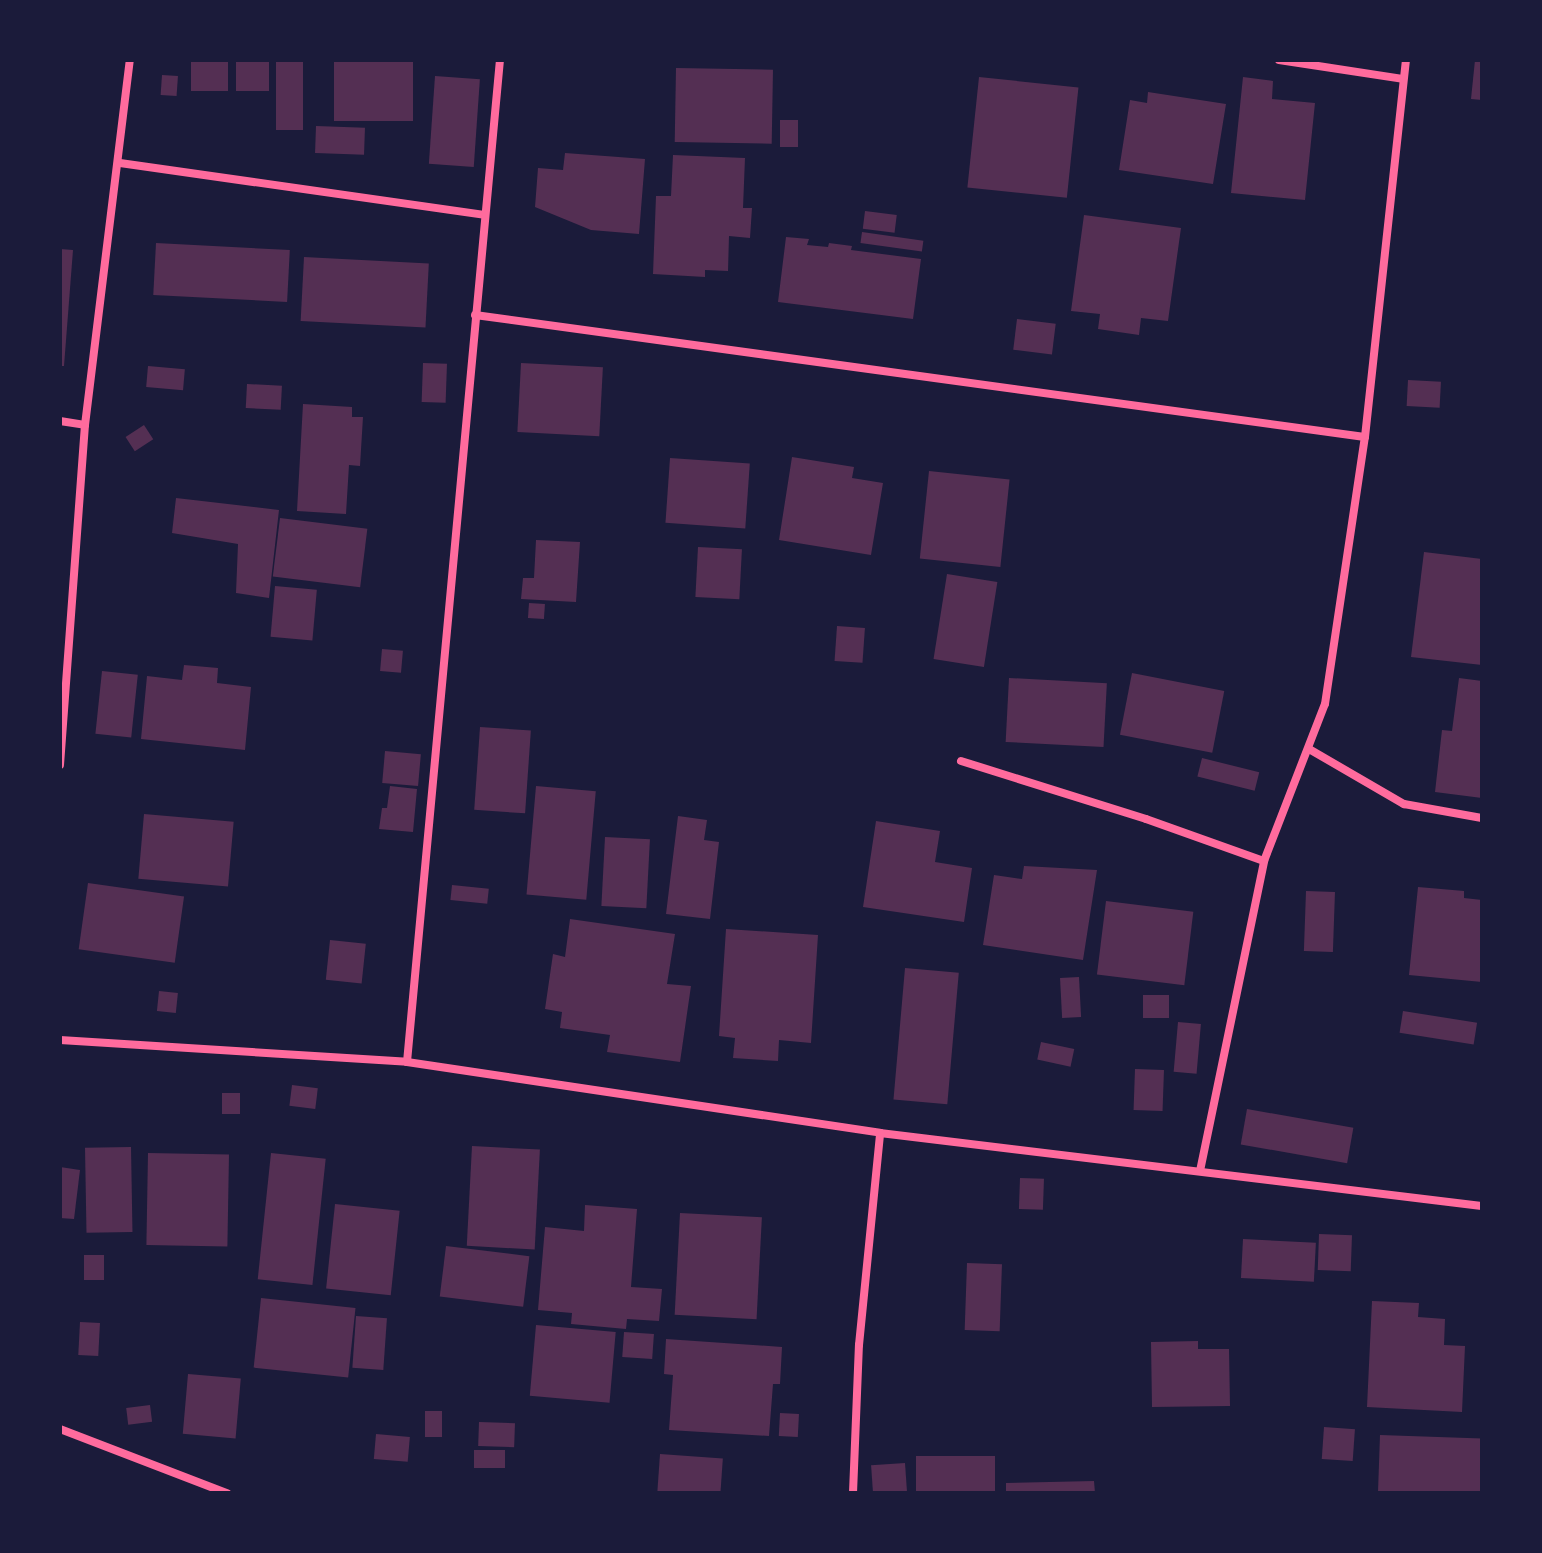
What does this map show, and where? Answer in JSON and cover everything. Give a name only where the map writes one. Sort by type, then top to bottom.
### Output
[{"type":"street","points":[[60,765],[85,425],[120,163],[130,60]]},
{"type":"street","points":[[407,1062],[500,60]]},
{"type":"street","points":[[1279,60],[1403,79]]},
{"type":"street","points":[[1200,1171],[1264,861],[1325,704],[1365,437],[1406,60]]},
{"type":"street","points":[[120,163],[484,215]]},
{"type":"street","points":[[475,315],[1365,437]]},
{"type":"street","points":[[60,421],[85,425]]},
{"type":"street","points":[[1309,749],[1404,804],[1482,818]]},
{"type":"street","points":[[961,761],[1146,819],[1264,861]]},
{"type":"street","points":[[60,1040],[407,1062],[880,1133],[1482,1206]]},
{"type":"street","points":[[853,1493],[859,1345],[880,1133]]},
{"type":"street","points":[[60,1429],[227,1493]]},
{"type":"building","points":[[191,60],[228,60],[228,91],[191,91]]},
{"type":"building","points":[[236,60],[269,60],[269,91],[236,91]]},
{"type":"building","points":[[276,60],[303,60],[303,130],[276,130]]},
{"type":"building","points":[[334,60],[413,60],[413,121],[334,121]]},
{"type":"building","points":[[1475,60],[1482,60],[1482,100],[1471,99]]},
{"type":"building","points":[[676,68],[773,70],[772,144],[675,142]]},
{"type":"building","points":[[162,75],[178,76],[177,96],[161,95]]},
{"type":"building","points":[[435,76],[480,79],[474,167],[429,164]]},
{"type":"building","points":[[979,77],[1078,87],[1067,198],[967,187]]},
{"type":"building","points":[[1243,77],[1273,81],[1272,99],[1315,103],[1305,200],[1231,193]]},
{"type":"building","points":[[1148,92],[1226,104],[1213,184],[1119,170],[1130,100],[1147,103]]},
{"type":"building","points":[[780,120],[798,120],[798,147],[780,147]]},
{"type":"building","points":[[316,126],[365,128],[364,155],[315,153]]},
{"type":"building","points":[[565,153],[645,159],[639,234],[591,230],[535,207],[538,168],[563,170]]},
{"type":"building","points":[[673,155],[745,158],[743,208],[752,208],[750,238],[729,236],[728,271],[705,270],[705,277],[653,274],[656,196],[671,196]]},
{"type":"building","points":[[865,211],[897,215],[895,233],[863,229]]},
{"type":"building","points":[[1084,215],[1181,228],[1168,321],[1141,318],[1139,335],[1098,329],[1100,314],[1071,311]]},
{"type":"building","points":[[862,232],[923,241],[922,252],[860,243]]},
{"type":"building","points":[[786,237],[809,239],[807,245],[828,247],[829,243],[852,246],[851,250],[921,259],[913,319],[778,302]]},
{"type":"building","points":[[156,243],[290,250],[287,302],[153,295]]},
{"type":"building","points":[[60,249],[73,250],[64,366],[60,366]]},
{"type":"building","points":[[304,257],[429,264],[425,327],[301,321]]},
{"type":"building","points":[[1017,319],[1056,324],[1052,355],[1013,350]]},
{"type":"building","points":[[423,363],[447,364],[446,403],[422,402]]},
{"type":"building","points":[[521,363],[603,367],[599,436],[517,432]]},
{"type":"building","points":[[148,366],[185,369],[183,390],[146,387]]},
{"type":"building","points":[[1408,380],[1441,382],[1440,408],[1407,406]]},
{"type":"building","points":[[247,384],[282,386],[281,410],[246,408]]},
{"type":"building","points":[[303,404],[352,407],[352,417],[363,417],[360,466],[349,465],[346,514],[297,511]]},
{"type":"building","points":[[144,425],[153,439],[135,451],[126,437]]},
{"type":"building","points":[[792,457],[854,467],[852,478],[883,483],[871,555],[779,540]]},
{"type":"building","points":[[670,458],[750,464],[745,528],[665,523]]},
{"type":"building","points":[[929,471],[1010,479],[1000,567],[920,559]]},
{"type":"building","points":[[176,498],[279,510],[269,598],[236,593],[238,544],[172,533]]},
{"type":"building","points":[[280,518],[367,529],[360,587],[273,577]]},
{"type":"building","points":[[536,540],[580,542],[576,602],[521,599],[523,578],[534,578]]},
{"type":"building","points":[[698,547],[742,549],[739,599],[695,597]]},
{"type":"building","points":[[1424,552],[1482,559],[1482,665],[1411,657]]},
{"type":"building","points":[[947,574],[997,582],[984,667],[934,659]]},
{"type":"building","points":[[275,586],[317,590],[312,640],[271,637]]},
{"type":"building","points":[[529,603],[545,604],[544,619],[528,618]]},
{"type":"building","points":[[837,626],[865,628],[862,663],[835,661]]},
{"type":"building","points":[[382,649],[403,651],[401,673],[380,671]]},
{"type":"building","points":[[184,665],[218,668],[217,683],[251,687],[245,750],[141,739],[147,676],[182,680]]},
{"type":"building","points":[[102,671],[138,675],[131,737],[95,734]]},
{"type":"building","points":[[1132,673],[1224,691],[1212,753],[1120,735]]},
{"type":"building","points":[[1009,678],[1107,683],[1104,747],[1006,742]]},
{"type":"building","points":[[1459,678],[1482,681],[1482,798],[1435,792],[1442,730],[1452,731]]},
{"type":"building","points":[[480,727],[531,731],[525,813],[474,810]]},
{"type":"building","points":[[385,751],[421,754],[418,786],[382,783]]},
{"type":"building","points":[[1202,758],[1259,772],[1255,791],[1197,776]]},
{"type":"building","points":[[390,786],[417,789],[413,832],[379,829],[382,808],[387,808]]},
{"type":"building","points":[[536,786],[596,791],[586,900],[527,895]]},
{"type":"building","points":[[144,814],[234,822],[228,887],[138,879]]},
{"type":"building","points":[[678,816],[707,820],[704,840],[719,842],[710,919],[666,914]]},
{"type":"building","points":[[876,821],[940,831],[935,862],[972,868],[964,922],[863,907]]},
{"type":"building","points":[[605,837],[650,839],[646,908],[601,906]]},
{"type":"building","points":[[1024,866],[1097,870],[1083,960],[983,945],[994,875],[1022,879]]},
{"type":"building","points":[[88,883],[184,896],[175,963],[79,949]]},
{"type":"building","points":[[452,885],[489,889],[487,904],[450,900]]},
{"type":"building","points":[[1418,887],[1464,891],[1464,898],[1482,900],[1482,982],[1409,975]]},
{"type":"building","points":[[1306,891],[1335,892],[1333,952],[1304,951]]},
{"type":"building","points":[[1106,901],[1193,912],[1184,985],[1097,974]]},
{"type":"building","points":[[570,919],[675,934],[667,984],[691,986],[680,1062],[607,1052],[610,1035],[560,1028],[562,1012],[545,1009],[553,954],[565,957]]},
{"type":"building","points":[[726,929],[818,935],[811,1043],[779,1040],[778,1061],[733,1058],[735,1038],[719,1036]]},
{"type":"building","points":[[330,940],[366,944],[362,984],[326,980]]},
{"type":"building","points":[[905,968],[959,973],[947,1104],[893,1099]]},
{"type":"building","points":[[1079,977],[1081,1017],[1062,1018],[1060,978]]},
{"type":"building","points":[[159,991],[178,993],[176,1013],[157,1011]]},
{"type":"building","points":[[1143,995],[1169,995],[1169,1018],[1143,1018]]},
{"type":"building","points":[[1403,1011],[1477,1023],[1474,1044],[1400,1033]]},
{"type":"building","points":[[1178,1022],[1201,1024],[1197,1074],[1174,1072]]},
{"type":"building","points":[[1041,1042],[1074,1049],[1071,1067],[1037,1060]]},
{"type":"building","points":[[1135,1069],[1164,1070],[1163,1111],[1134,1110]]},
{"type":"building","points":[[292,1085],[318,1088],[315,1109],[289,1106]]},
{"type":"building","points":[[222,1093],[240,1093],[240,1114],[222,1114]]},
{"type":"building","points":[[1247,1109],[1353,1128],[1347,1163],[1241,1144]]},
{"type":"building","points":[[472,1146],[540,1150],[535,1249],[467,1246]]},
{"type":"building","points":[[131,1147],[132,1232],[86,1233],[85,1148]]},
{"type":"building","points":[[148,1153],[229,1154],[227,1246],[146,1245]]},
{"type":"building","points":[[271,1153],[326,1159],[312,1285],[258,1279]]},
{"type":"building","points":[[60,1167],[80,1170],[74,1219],[60,1218]]},
{"type":"building","points":[[1020,1178],[1044,1179],[1043,1210],[1019,1209]]},
{"type":"building","points":[[335,1204],[400,1211],[391,1295],[326,1289]]},
{"type":"building","points":[[585,1205],[637,1209],[631,1287],[662,1289],[659,1321],[627,1319],[626,1329],[571,1324],[572,1313],[538,1310],[545,1227],[584,1231]]},
{"type":"building","points":[[680,1213],[762,1217],[757,1319],[675,1315]]},
{"type":"building","points":[[1319,1234],[1352,1235],[1351,1271],[1318,1270]]},
{"type":"building","points":[[1243,1239],[1316,1243],[1314,1282],[1241,1278]]},
{"type":"building","points":[[446,1246],[529,1256],[523,1307],[440,1297]]},
{"type":"building","points":[[84,1255],[104,1255],[104,1280],[84,1280]]},
{"type":"building","points":[[967,1263],[1002,1264],[1000,1331],[965,1330]]},
{"type":"building","points":[[261,1298],[355,1308],[348,1378],[254,1368]]},
{"type":"building","points":[[1372,1301],[1419,1303],[1418,1317],[1445,1319],[1444,1345],[1465,1346],[1462,1412],[1367,1407]]},
{"type":"building","points":[[356,1316],[387,1318],[383,1370],[352,1368]]},
{"type":"building","points":[[80,1322],[100,1323],[98,1356],[78,1355]]},
{"type":"building","points":[[536,1325],[616,1332],[610,1403],[530,1396]]},
{"type":"building","points":[[624,1332],[654,1334],[652,1359],[622,1357]]},
{"type":"building","points":[[666,1339],[782,1347],[780,1384],[773,1384],[769,1436],[669,1430],[673,1375],[664,1374]]},
{"type":"building","points":[[1198,1341],[1198,1349],[1229,1349],[1230,1406],[1152,1407],[1151,1342]]},
{"type":"building","points":[[188,1374],[241,1379],[236,1438],[183,1434]]},
{"type":"building","points":[[150,1405],[152,1422],[128,1425],[126,1408]]},
{"type":"building","points":[[425,1411],[442,1411],[442,1437],[425,1437]]},
{"type":"building","points":[[780,1413],[799,1414],[798,1437],[779,1436]]},
{"type":"building","points":[[479,1422],[515,1423],[514,1447],[478,1446]]},
{"type":"building","points":[[1324,1427],[1355,1429],[1353,1461],[1322,1459]]},
{"type":"building","points":[[376,1434],[410,1437],[408,1462],[374,1459]]},
{"type":"building","points":[[1380,1435],[1482,1439],[1480,1493],[1378,1493]]},
{"type":"building","points":[[474,1450],[505,1450],[505,1468],[474,1468]]},
{"type":"building","points":[[660,1454],[723,1458],[720,1493],[657,1493]]},
{"type":"building","points":[[916,1456],[995,1456],[995,1493],[916,1493]]},
{"type":"building","points":[[905,1463],[907,1493],[873,1493],[871,1465]]},
{"type":"building","points":[[1094,1481],[1095,1493],[1006,1493],[1006,1483]]}]
